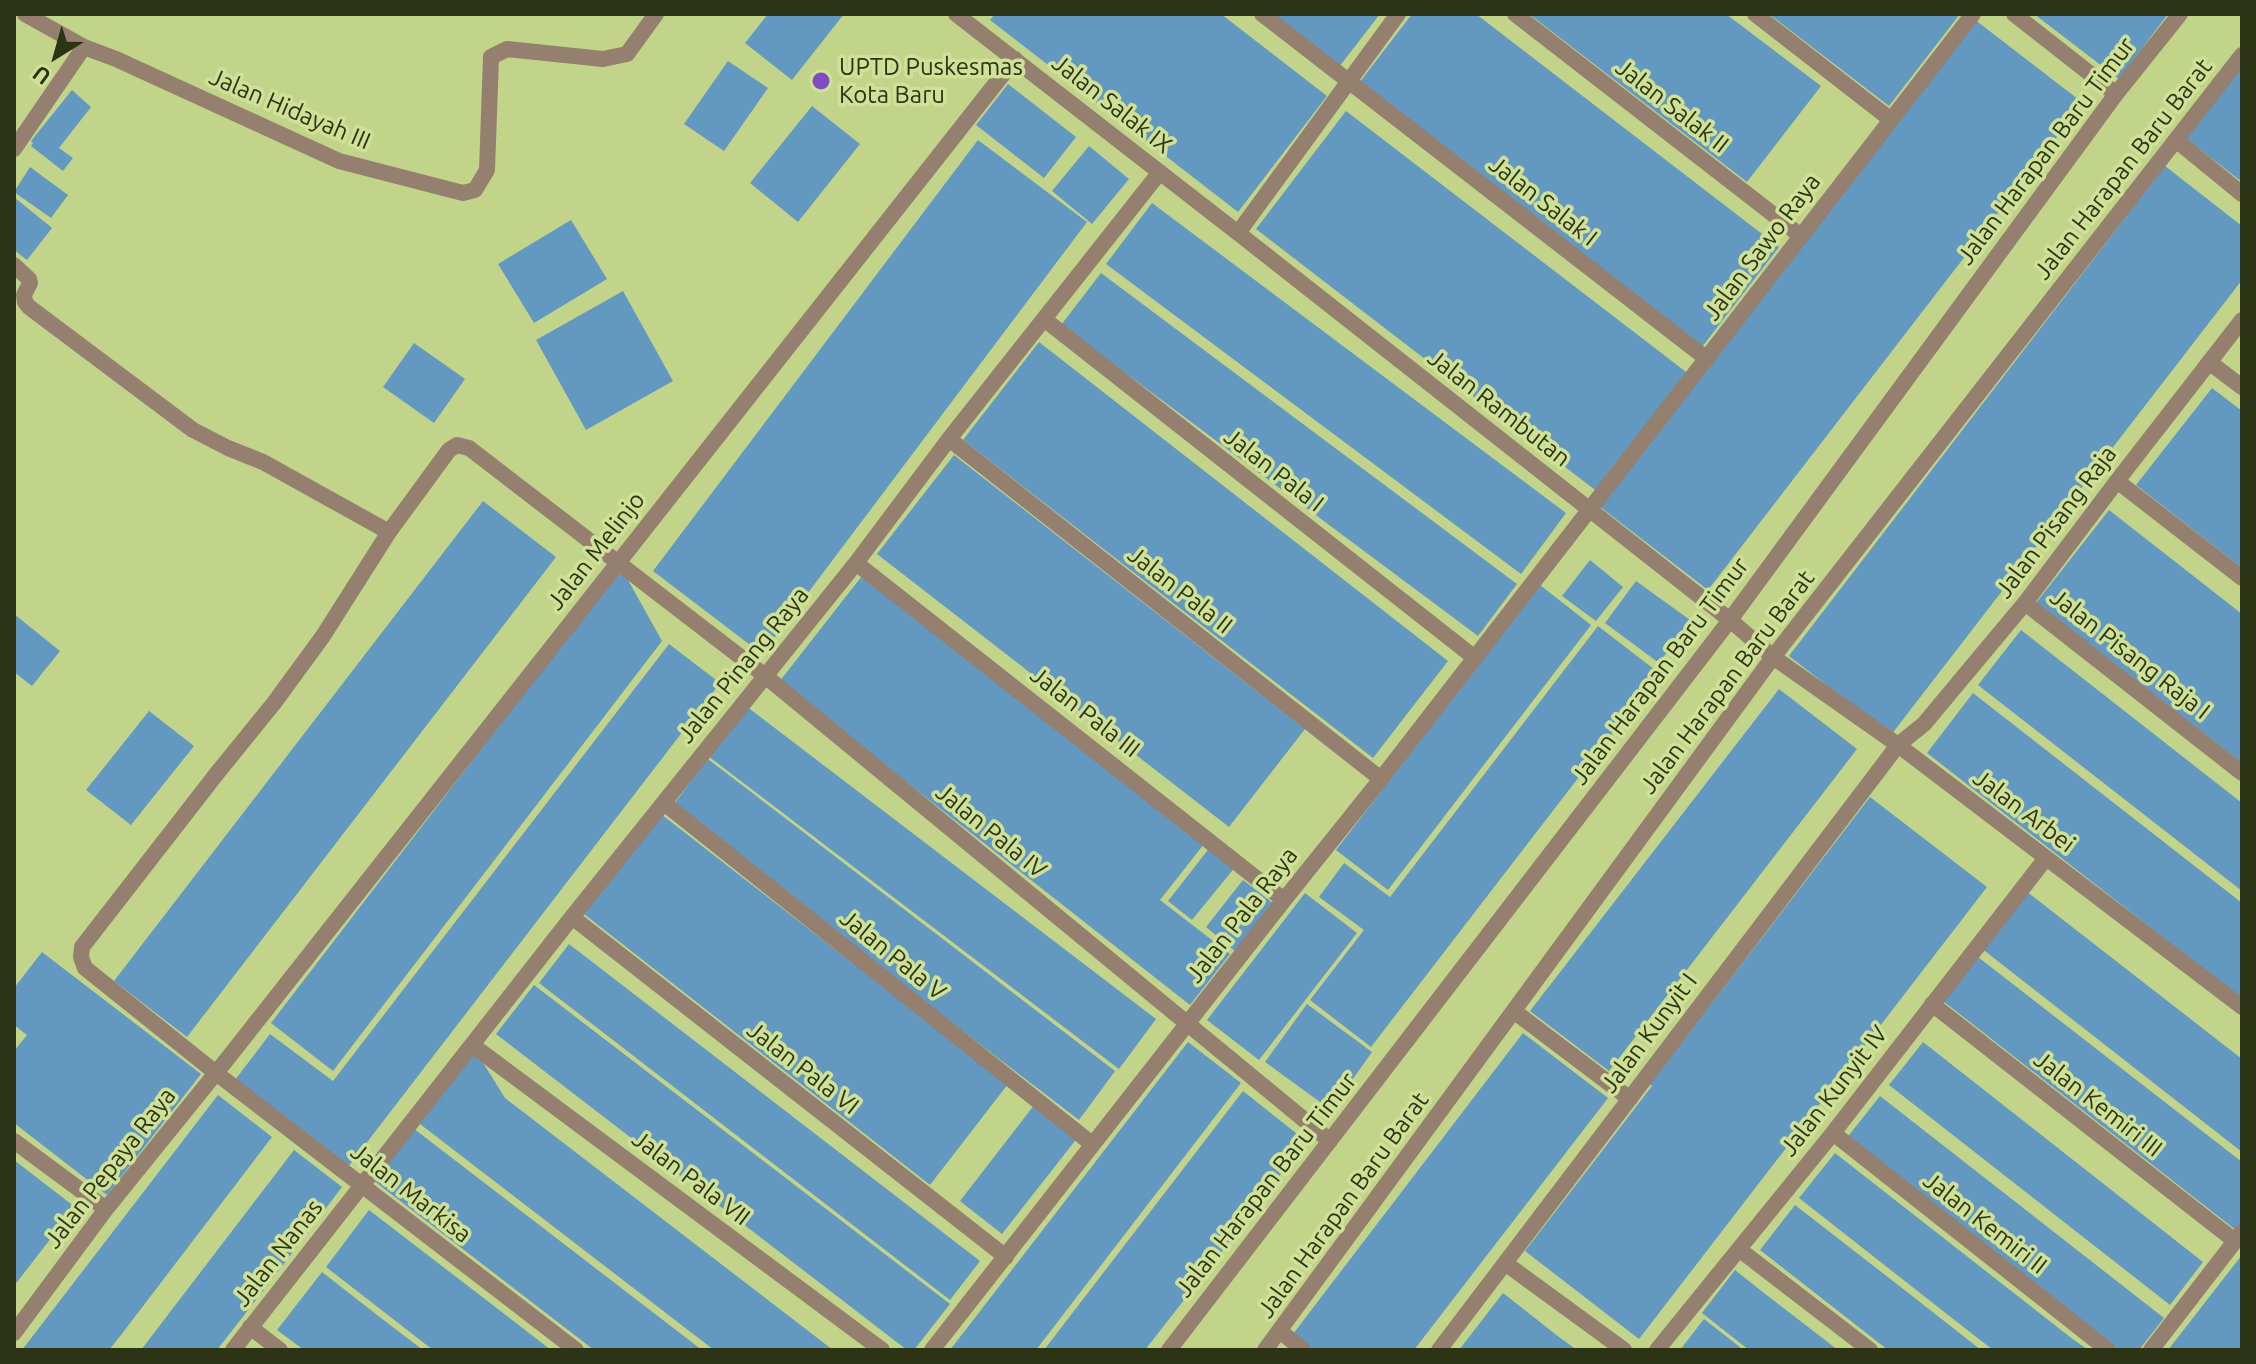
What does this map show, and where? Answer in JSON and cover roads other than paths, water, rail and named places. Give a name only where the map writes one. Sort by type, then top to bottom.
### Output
[{"type":"street","points":[[14,149],[84,47],[25,14]]},
{"type":"street","name":"Jalan Hidayah III","points":[[84,47],[339,161],[463,193],[475,190],[487,170],[491,57],[507,49],[603,59],[627,54],[656,14]]},
{"type":"street","name":"Jalan Salak I","points":[[1262,14],[1707,359]]},
{"type":"street","points":[[1238,233],[1398,14]]},
{"type":"street","name":"Jalan Salak II","points":[[1515,14],[1801,236]]},
{"type":"street","points":[[1755,14],[1890,119]]},
{"type":"street","name":"Jalan Sawo Raya","points":[[1589,510],[1973,14]]},
{"type":"street","points":[[2014,14],[2116,94]]},
{"type":"street","name":"Jalan Harapan Baru Timur","points":[[1169,1350],[1730,620],[2116,94],[2180,14]]},
{"type":"street","name":"Jalan Salak IX","points":[[961,15],[1238,233]]},
{"type":"street","name":"Jalan Harapan Baru Barat","points":[[1265,1350],[1773,657],[2242,55]]},
{"type":"street","name":"Jalan Melinjo","points":[[216,1073],[1015,59]]},
{"type":"street","points":[[2176,140],[2242,194]]},
{"type":"street","name":"Jalan Pinang Raya","points":[[362,1186],[572,917],[856,563],[949,439],[1160,172]]},
{"type":"street","name":"Jalan Rambutan","points":[[1238,233],[1773,657]]},
{"type":"street","points":[[14,265],[29,279],[24,295],[29,307],[193,430],[263,462],[389,532]]},
{"type":"street","name":"Jalan Pala I","points":[[1044,319],[1475,658]]},
{"type":"street","name":"Jalan Pisang Raja","points":[[1898,745],[1924,724],[2025,603],[2242,320]]},
{"type":"street","points":[[2209,362],[2242,387]]},
{"type":"street","name":"Jalan Pala II","points":[[949,439],[1381,779]]},
{"type":"street","name":"Jalan Pala IV","points":[[389,532],[449,450],[457,445],[469,448],[764,675],[1330,1141]]},
{"type":"street","points":[[2117,481],[2242,578]]},
{"type":"street","name":"Jalan Pala Raya","points":[[932,1350],[1589,510]]},
{"type":"street","name":"Jalan Markisa","points":[[389,532],[323,636],[82,947],[81,957],[85,968],[216,1073],[576,1350]]},
{"type":"street","name":"Jalan Pala III","points":[[856,563],[1284,900]]},
{"type":"street","name":"Jalan Pisang Raja I","points":[[2025,603],[2242,773]]},
{"type":"street","name":"Jalan Arbei","points":[[1773,657],[1898,745],[2242,1007]]},
{"type":"street","name":"Jalan Kunyit I","points":[[1439,1350],[1898,745]]},
{"type":"street","name":"Jalan Pala V","points":[[664,803],[1092,1144]]},
{"type":"street","name":"Jalan Kunyit IV","points":[[1657,1350],[1833,1133],[2046,858]]},
{"type":"street","name":"Jalan Pala VI","points":[[572,917],[1006,1257]]},
{"type":"street","name":"Jalan Kemiri III","points":[[1932,1004],[2238,1236]]},
{"type":"street","points":[[1515,1012],[1630,1099]]},
{"type":"street","name":"Jalan Pala VII","points":[[472,1045],[882,1350]]},
{"type":"street","name":"Jalan Pepaya Raya","points":[[14,1333],[106,1209],[216,1073]]},
{"type":"street","name":"Jalan Kemiri II","points":[[1833,1133],[2108,1350]]},
{"type":"street","points":[[14,1141],[106,1209]]},
{"type":"street","name":"Jalan Nanas","points":[[233,1350],[362,1186]]},
{"type":"street","points":[[2151,1350],[2238,1236]]},
{"type":"street","points":[[1740,1250],[1870,1350]]},
{"type":"street","points":[[1505,1263],[1624,1350]]},
{"type":"street","points":[[250,1327],[280,1350]]},
{"type":"street","points":[[1280,1331],[1303,1350]]},
{"type":"place","name":"UPTD Puskesmas Kota Baru","points":[[821,81]]}]
